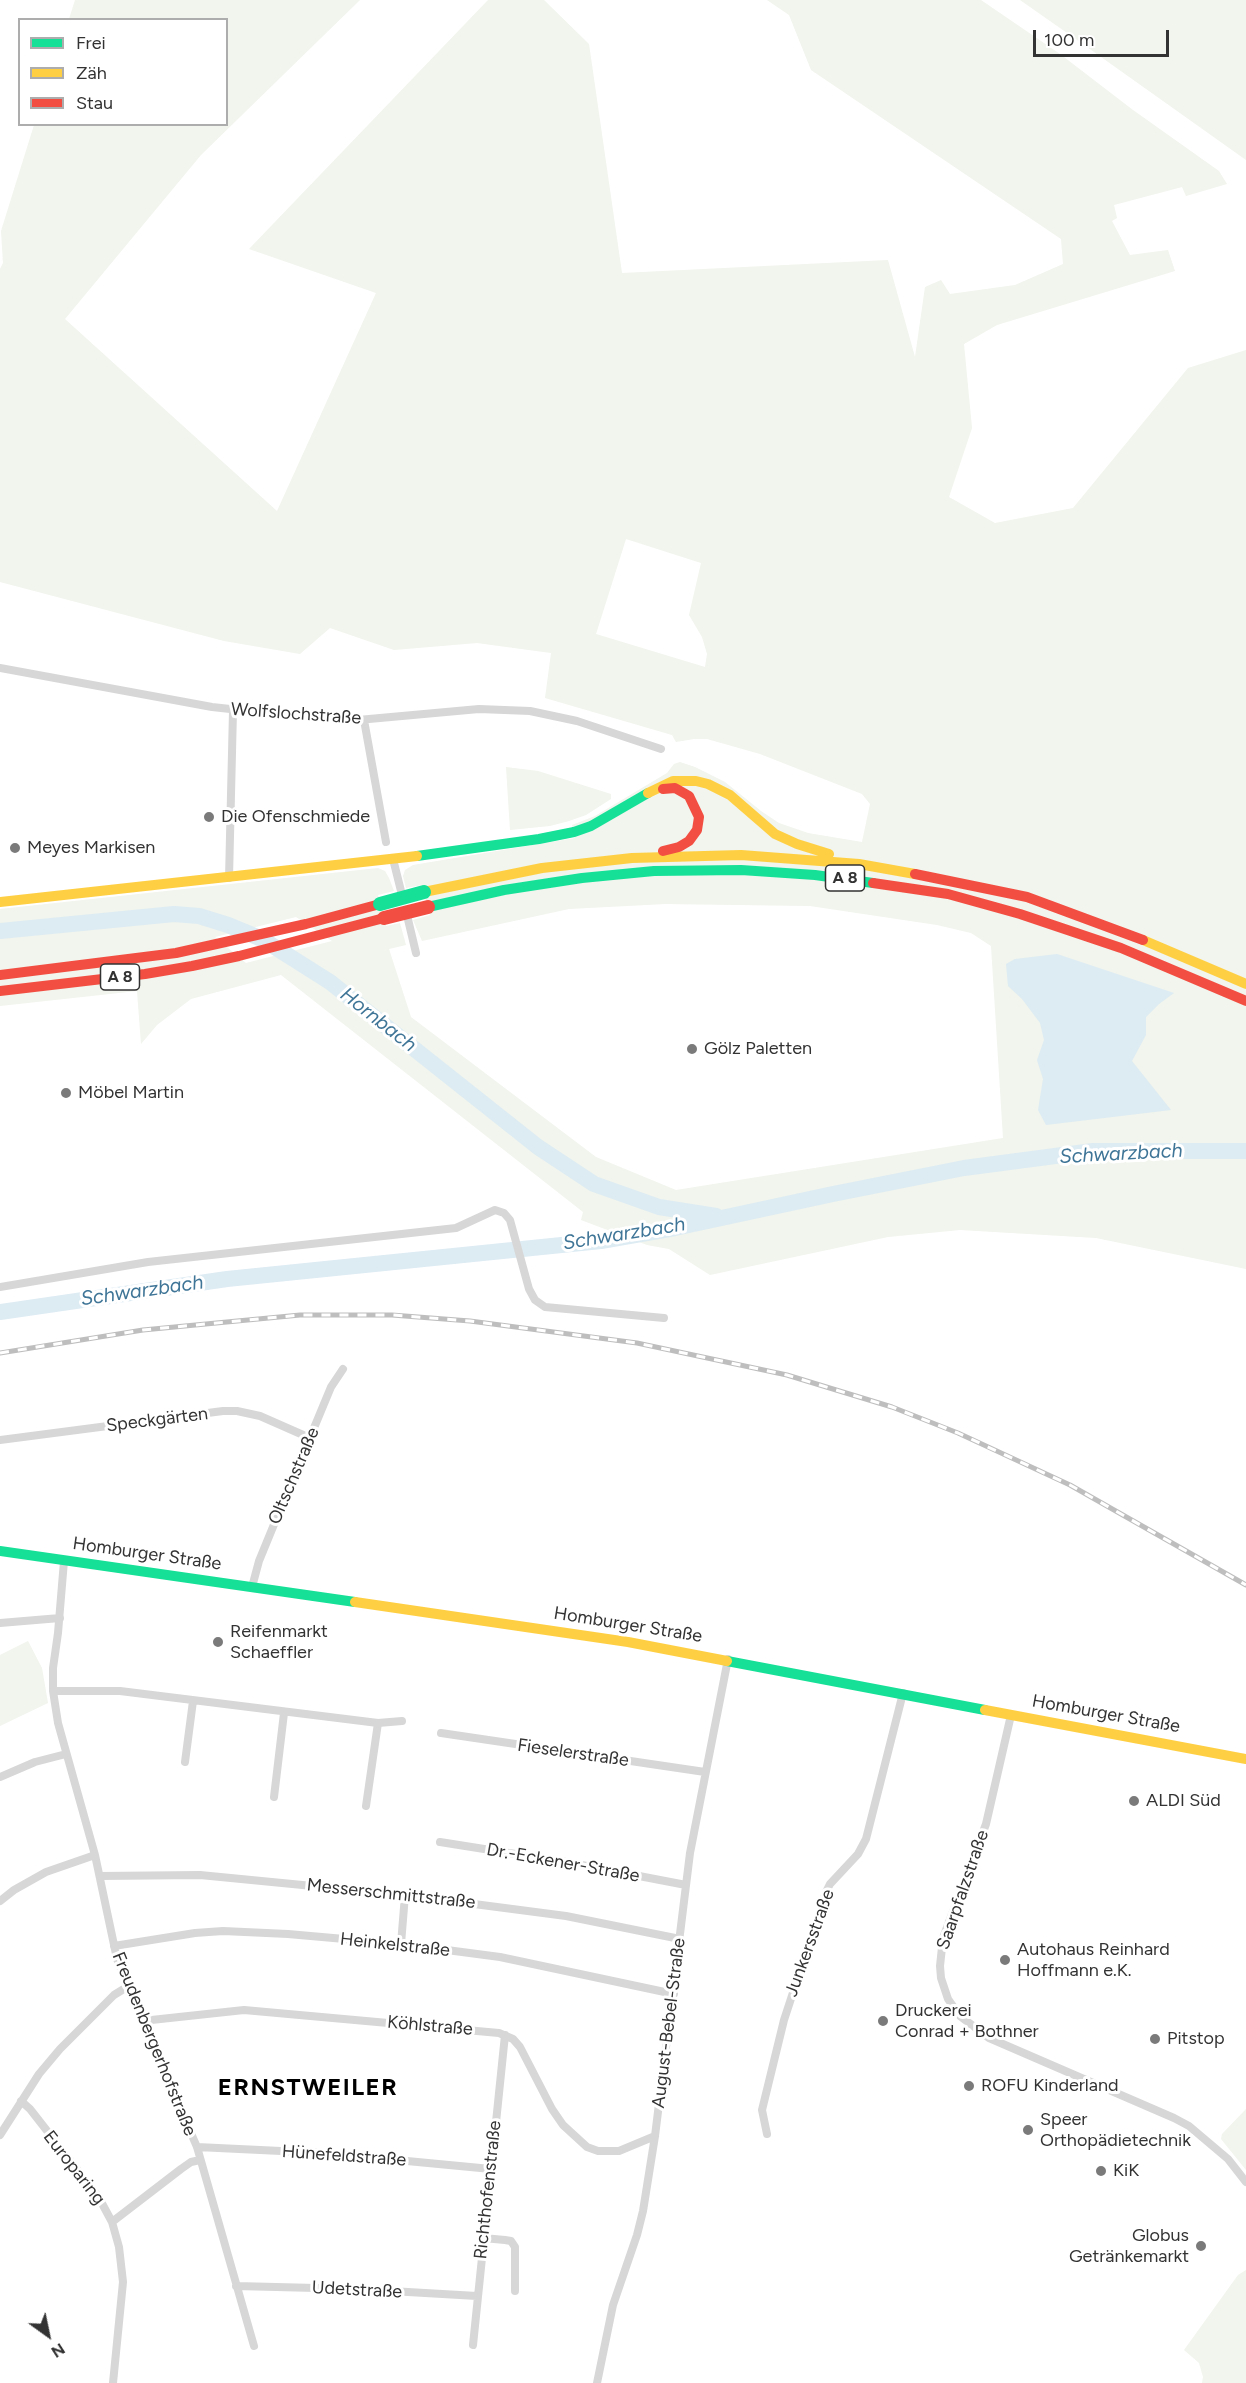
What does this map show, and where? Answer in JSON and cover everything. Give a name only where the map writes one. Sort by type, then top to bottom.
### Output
[{"type":"main road","points":[[0,902],[485,848],[574,832],[602,820],[673,781],[696,781],[708,784],[730,795],[775,834],[806,847],[859,864]]},
{"type":"main road","points":[[632,858],[679,847],[689,841],[697,830],[699,817],[696,807],[683,791],[667,787],[648,793]]},
{"type":"main road","name":"A 8","points":[[0,975],[134,960],[223,944],[424,892],[542,868],[632,858],[741,855],[859,864],[948,879],[1027,897],[1123,932],[1246,984]]},
{"type":"main road","name":"A 8","points":[[0,991],[145,974],[239,956],[428,907],[504,890],[582,878],[654,871],[741,870],[815,875],[948,894],[1020,914],[1121,948],[1246,1000]]},
{"type":"main road","name":"Homburger Straße","points":[[0,1551],[619,1640],[1246,1759]]},
{"type":"street","name":"Wolfslochstraße","points":[[0,668],[233,711],[333,720],[364,720],[479,709],[530,711],[577,721],[661,748]]},
{"type":"street","points":[[229,878],[233,711]]},
{"type":"street","points":[[364,720],[386,842]]},
{"type":"street","points":[[393,859],[416,953]]},
{"type":"street","points":[[0,1287],[108,1268],[456,1228],[495,1210],[504,1213],[510,1220],[524,1272],[535,1300],[545,1307],[664,1318]]},
{"type":"street","name":"Oltschstraße","points":[[252,1587],[266,1542],[331,1387],[343,1369]]},
{"type":"street","name":"Speckgärten","points":[[0,1440],[230,1411],[260,1416],[310,1438]]},
{"type":"street","name":"Freudenbergerhofstraße","points":[[64,1561],[60,1618],[53,1668],[53,1691],[66,1754],[95,1855],[114,1946],[127,1986],[197,2147],[254,2346]]},
{"type":"street","points":[[0,1623],[60,1618]]},
{"type":"street","name":"August-Bebel-Straße","points":[[597,2383],[611,2313],[637,2235],[655,2136],[686,1885],[705,1772],[728,1659]]},
{"type":"street","points":[[53,1691],[120,1691],[284,1713],[378,1723],[402,1721]]},
{"type":"street","name":"Junkersstraße","points":[[767,2134],[762,2110],[783,2020],[826,1892],[830,1884],[858,1854],[866,1839],[903,1693]]},
{"type":"street","points":[[184,1762],[193,1701]]},
{"type":"street","points":[[274,1797],[284,1713]]},
{"type":"street","name":"Saarpfalzstraße","points":[[1011,1715],[986,1824],[943,1938],[940,1966],[941,1978],[948,1999],[960,2016],[989,2038],[1174,2118],[1189,2127],[1228,2159],[1246,2182]]},
{"type":"street","points":[[366,1806],[378,1723]]},
{"type":"street","name":"Fieselerstraße","points":[[441,1733],[705,1772]]},
{"type":"street","points":[[0,1777],[35,1762],[66,1754]]},
{"type":"street","name":"Dr.-Eckener-Straße","points":[[440,1842],[566,1862],[686,1885]]},
{"type":"street","points":[[0,1901],[14,1890],[46,1872],[95,1855]]},
{"type":"street","name":"Messerschmittstraße","points":[[99,1876],[200,1875],[405,1894],[566,1916],[680,1939]]},
{"type":"street","points":[[401,1944],[405,1894]]},
{"type":"street","name":"Heinkelstraße","points":[[114,1946],[187,1934],[223,1931],[288,1934],[401,1944],[533,1963],[674,1994]]},
{"type":"street","points":[[0,2135],[21,2101],[60,2049],[114,1995],[127,1986]]},
{"type":"street","name":"Köhlstraße","points":[[142,2021],[244,2010],[454,2027],[505,2035]]},
{"type":"street","points":[[505,2035],[520,2047],[541,2090],[563,2125],[587,2146],[598,2151],[618,2151],[655,2136]]},
{"type":"street","name":"Richthofenstraße","points":[[473,2345],[505,2035]]},
{"type":"street","name":"Europaring","points":[[21,2101],[30,2109],[92,2188],[112,2222],[119,2247],[123,2282],[113,2383]]},
{"type":"street","name":"Hünefeldstraße","points":[[197,2147],[322,2153],[491,2169]]},
{"type":"street","points":[[112,2222],[181,2169],[191,2162],[200,2160]]},
{"type":"street","points":[[483,2238],[511,2241],[515,2247],[515,2291]]},
{"type":"street","name":"Udetstraße","points":[[236,2286],[356,2289],[477,2296]]},
{"type":"shaded area","points":[[75,0],[360,0],[201,155],[65,319],[277,511],[376,293],[249,249],[488,0],[544,0],[589,44],[622,273],[888,260],[915,357],[925,287],[941,280],[950,294],[1015,285],[1063,264],[1061,239],[811,70],[789,15],[767,0],[981,0],[1060,54],[1133,110],[1219,171],[1227,184],[1186,196],[1182,187],[1114,205],[1117,218],[1112,221],[1130,255],[1168,250],[1175,271],[997,325],[964,344],[972,428],[949,497],[995,523],[1073,508],[1188,368],[1246,350],[1246,1269],[1096,1238],[960,1230],[888,1237],[710,1275],[669,1249],[647,1245],[581,1220],[583,1212],[281,975],[191,999],[157,1025],[141,1044],[137,991],[0,1006],[0,909],[378,868],[385,871],[394,891],[378,895],[386,926],[400,923],[406,945],[389,949],[411,1017],[596,1157],[676,1190],[1003,1138],[991,946],[971,933],[937,925],[810,906],[665,904],[569,909],[422,941],[413,920],[430,915],[422,885],[406,888],[403,876],[405,870],[413,865],[575,838],[572,825],[595,816],[667,773],[674,764],[680,762],[725,782],[779,823],[808,833],[862,842],[870,804],[862,794],[760,754],[707,739],[676,742],[672,735],[545,698],[551,653],[477,643],[394,650],[330,628],[300,654],[224,641],[0,582],[0,269],[3,263],[1,231],[34,126],[228,126],[228,18],[69,18]],"holes":[[[626,539],[701,563],[689,615],[702,637],[707,654],[705,667],[596,634]],[[296,917],[332,941],[246,963],[215,937]]]},
{"type":"shaded area","points":[[1020,0],[1246,0],[1246,160],[1080,42]]},
{"type":"shaded area","points":[[506,767],[538,771],[611,794],[611,799],[586,815],[569,821],[550,826],[510,830]]},
{"type":"shaded area","points":[[1057,954],[1174,993],[1146,1017],[1146,1035],[1132,1061],[1171,1110],[1046,1125],[1038,1110],[1043,1079],[1037,1060],[1044,1040],[1040,1023],[1022,999],[1008,986],[1006,964],[1015,959]]},
{"type":"shaded area","points":[[28,1641],[42,1668],[48,1703],[0,1726],[0,1655]]},
{"type":"shaded area","points":[[1246,2109],[1246,2170],[1221,2139],[1222,2134]]},
{"type":"shaded area","points":[[1246,2270],[1246,2383],[1202,2383],[1203,2377],[1199,2363],[1184,2350],[1238,2275]]},
{"type":"waterway","name":"Hornbach","points":[[0,931],[174,914],[199,916],[228,925],[262,939],[330,982],[538,1147],[594,1184],[659,1207],[716,1216]]},
{"type":"waterway","name":"Schwarzbach","points":[[0,1312],[227,1279],[601,1241],[675,1228],[964,1168],[1093,1151],[1246,1151]]},
{"type":"railway","points":[[0,1353],[143,1330],[300,1315],[392,1315],[470,1321],[637,1343],[787,1375],[892,1407],[958,1433],[1070,1485],[1246,1585]]},
{"type":"traffic: fast","points":[[417,856],[574,832],[591,826],[648,793]]},
{"type":"traffic: fast","points":[[428,907],[504,890],[582,878],[654,871],[741,870],[815,875],[873,883]]},
{"type":"traffic: fast","points":[[380,904],[424,892]]},
{"type":"traffic: fast","points":[[0,1551],[355,1602]]},
{"type":"traffic: fast","points":[[727,1661],[985,1710]]},
{"type":"traffic: slow","points":[[648,793],[673,781],[696,781],[708,784],[730,795],[775,834],[829,854]]},
{"type":"traffic: slow","points":[[424,892],[542,868],[632,858],[741,855],[859,864],[915,874]]},
{"type":"traffic: slow","points":[[0,902],[417,856]]},
{"type":"traffic: slow","points":[[1143,940],[1246,984]]},
{"type":"traffic: slow","points":[[355,1602],[628,1642],[727,1661]]},
{"type":"traffic: slow","points":[[985,1710],[1246,1759]]},
{"type":"traffic: jam","points":[[663,789],[675,788],[689,796],[699,817],[697,830],[689,841],[679,847],[663,851]]},
{"type":"traffic: jam","points":[[915,874],[1027,897],[1143,940]]},
{"type":"traffic: jam","points":[[873,883],[948,894],[1020,914],[1121,948],[1246,1001]]},
{"type":"traffic: jam","points":[[0,975],[176,953],[306,924],[380,904]]},
{"type":"traffic: jam","points":[[384,918],[428,907]]},
{"type":"traffic: jam","points":[[0,991],[145,974],[192,966],[384,918]]},
{"type":"place","name":"Die Ofenschmiede","points":[[209,817]]},
{"type":"place","name":"Meyes Markisen","points":[[15,848]]},
{"type":"place","name":"Gölz Paletten","points":[[692,1049]]},
{"type":"place","name":"Möbel Martin","points":[[66,1093]]},
{"type":"place","name":"Reifenmarkt Schaeffler","points":[[218,1642]]},
{"type":"place","name":"ALDI Süd","points":[[1134,1801]]},
{"type":"place","name":"Autohaus Reinhard Hoffmann e.K.","points":[[1005,1960]]},
{"type":"place","name":"Druckerei Conrad + Bothner","points":[[883,2021]]},
{"type":"place","name":"Pitstop","points":[[1155,2039]]},
{"type":"place","name":"ROFU Kinderland","points":[[969,2086]]},
{"type":"place","name":"Speer Orthopädietechnik","points":[[1028,2130]]},
{"type":"place","name":"KiK","points":[[1101,2171]]},
{"type":"place","name":"Globus Getränkemarkt","points":[[1201,2246]]},
{"type":"district","name":"ERNSTWEILER","points":[[308,2088]]}]
